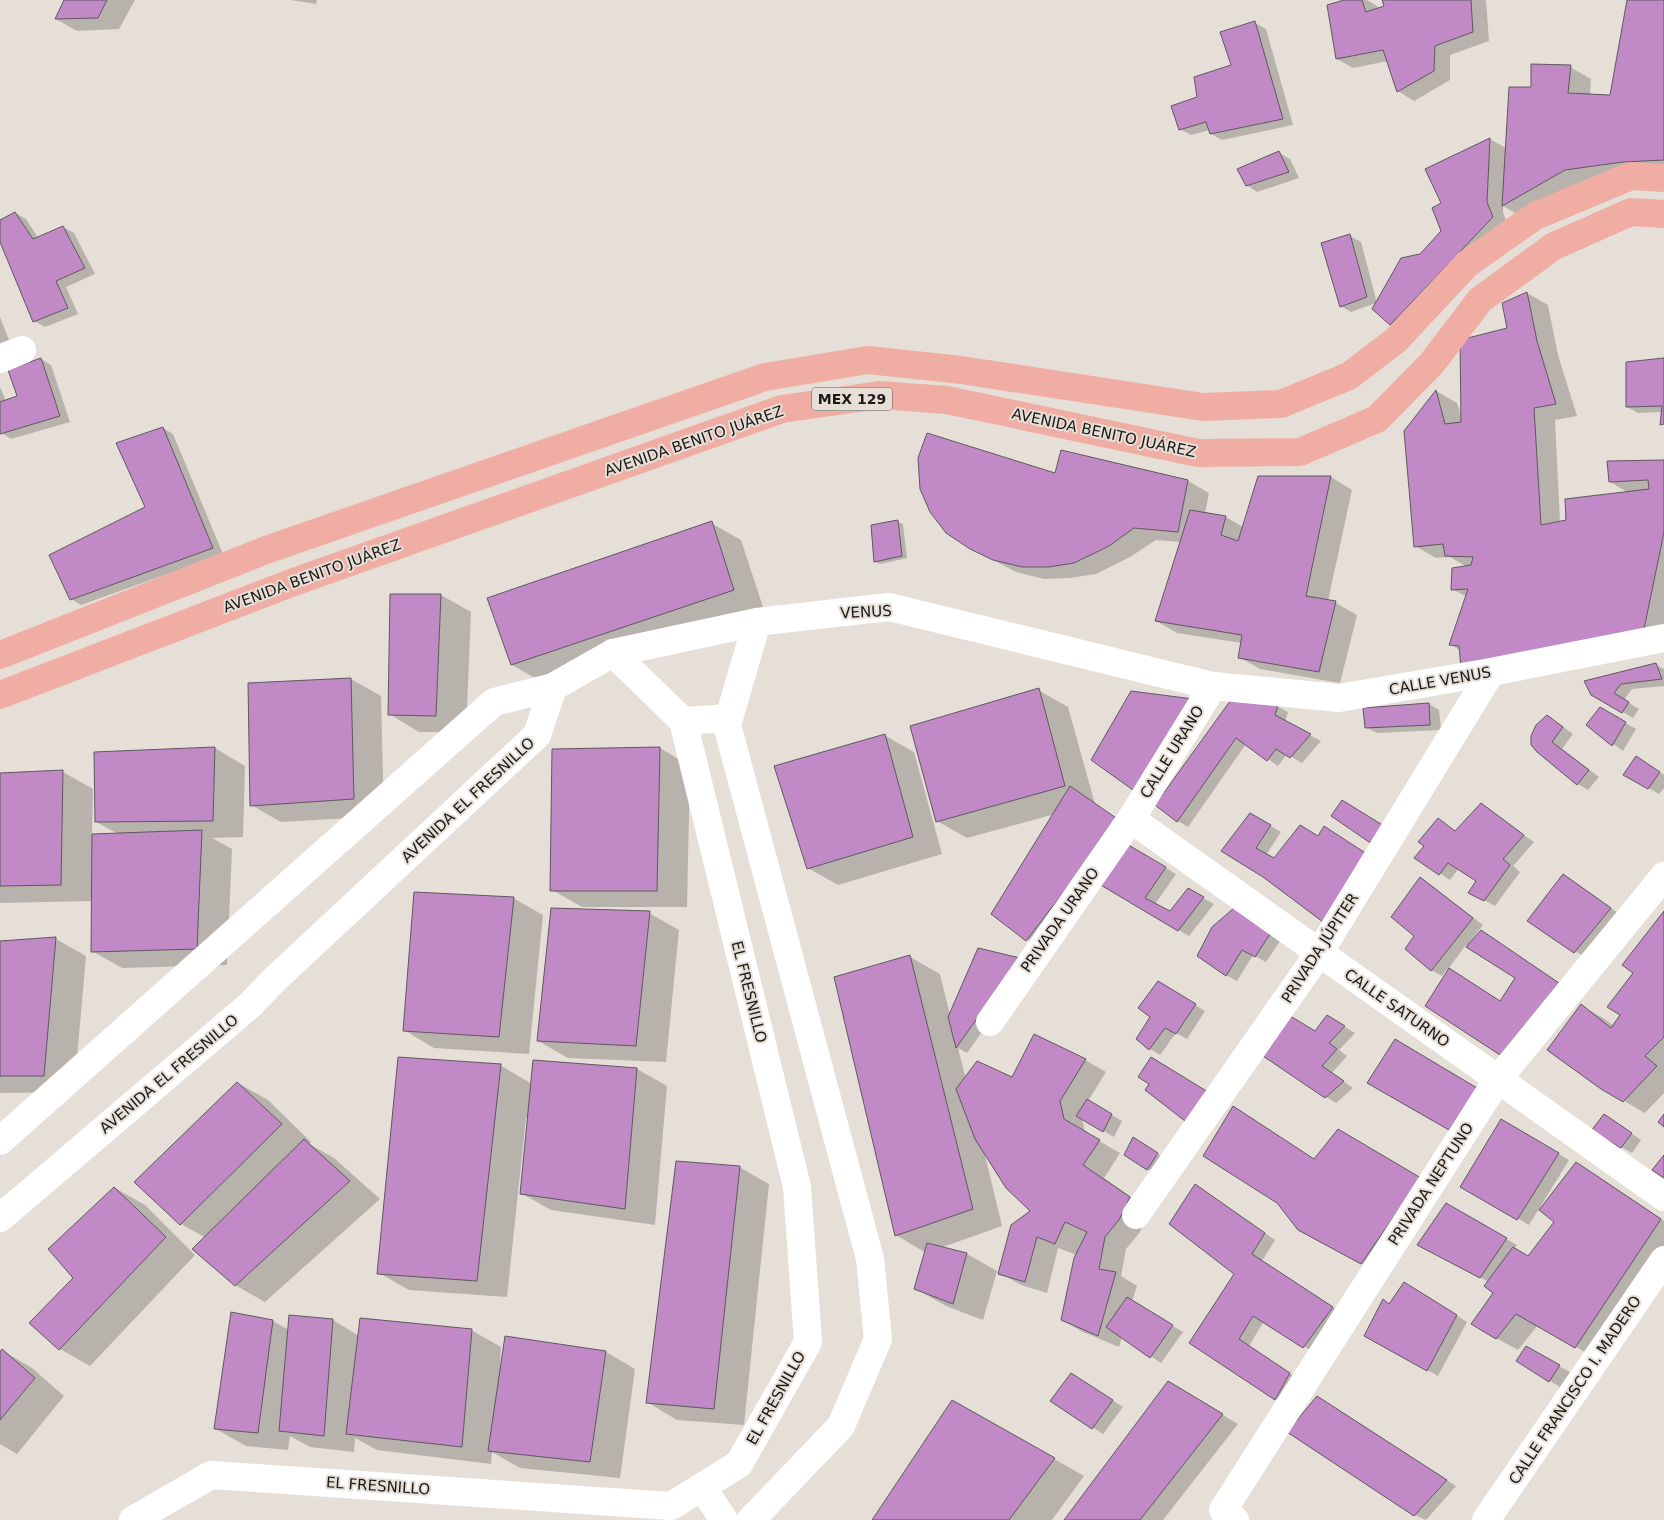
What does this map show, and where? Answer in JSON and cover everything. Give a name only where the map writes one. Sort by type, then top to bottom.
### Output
[{"type":"main road","name":"MEX 129","points":[[0,655],[266,550],[765,377],[868,360],[961,370],[1203,407],[1281,404],[1349,376],[1396,340],[1467,264],[1535,216],[1631,176],[1664,178]]},
{"type":"main road","name":"AVENIDA BENITO JUÁREZ","points":[[0,695],[291,583],[782,409],[880,395],[947,400],[1198,453],[1300,452],[1377,419],[1432,363],[1480,300],[1554,246],[1632,212],[1664,214]]},
{"type":"street","name":"VENUS","points":[[553,687],[613,653],[757,622],[889,607],[1213,686]]},
{"type":"street","points":[[751,1520],[841,1426],[878,1339],[870,1259],[727,725],[757,622]]},
{"type":"street","name":"CALLE VENUS","points":[[1213,686],[1339,698],[1491,672],[1664,638]]},
{"type":"street","points":[[613,653],[683,720],[729,718]]},
{"type":"street","name":"PRIVADA JÚPITER","points":[[1136,1215],[1319,952],[1491,672]]},
{"type":"street","name":"CALLE URANO","points":[[1131,818],[1213,686]]},
{"type":"street","points":[[0,1141],[494,702],[553,687]]},
{"type":"street","name":"AVENIDA EL FRESNILLO","points":[[0,1218],[250,1005],[274,980],[537,735],[553,687]]},
{"type":"street","name":"EL FRESNILLO","points":[[133,1520],[211,1475],[671,1506],[739,1464],[808,1342],[797,1188],[683,720]]},
{"type":"street","name":"CALLE SATURNO","points":[[1131,818],[1664,1197]]},
{"type":"street","name":"PRIVADA URANO","points":[[990,1022],[1131,818]]},
{"type":"street","name":"PRIVADA NEPTUNO","points":[[1229,1515],[1498,1079],[1664,876]]},
{"type":"street","name":"CALLE FRANCISCO I. MADERO","points":[[1486,1520],[1664,1260]]},
{"type":"street","points":[[702,1487],[724,1520]]},
{"type":"building","points":[[64,0],[107,0],[98,18],[55,19]]},
{"type":"building","points":[[1344,0],[1362,0],[1366,12],[1384,6],[1382,0],[1471,0],[1473,32],[1435,46],[1434,71],[1397,92],[1383,50],[1336,59],[1327,5]]},
{"type":"building","points":[[1627,0],[1664,0],[1664,160],[1623,162],[1565,170],[1502,206],[1509,87],[1531,87],[1531,64],[1571,65],[1568,93],[1610,95]]},
{"type":"building","points":[[1255,21],[1283,119],[1210,134],[1206,122],[1179,130],[1171,106],[1197,97],[1194,77],[1231,65],[1220,32]]},
{"type":"building","points":[[1490,138],[1487,202],[1493,217],[1390,325],[1372,309],[1401,258],[1420,254],[1441,231],[1432,208],[1441,203],[1425,169]]},
{"type":"building","points":[[1279,151],[1289,172],[1246,186],[1237,169]]},
{"type":"building","points":[[15,212],[33,239],[63,226],[85,268],[56,281],[68,308],[33,322],[0,242],[0,220]]},
{"type":"building","points":[[1350,234],[1367,297],[1340,307],[1321,243]]},
{"type":"building","points":[[1527,292],[1537,341],[1556,404],[1534,408],[1541,525],[1566,520],[1565,499],[1649,489],[1648,480],[1609,482],[1607,461],[1664,460],[1664,532],[1643,634],[1461,668],[1459,646],[1449,645],[1468,589],[1451,590],[1452,568],[1471,565],[1473,557],[1445,556],[1443,544],[1414,547],[1404,431],[1436,390],[1445,424],[1461,422],[1460,340],[1507,328],[1502,303]]},
{"type":"building","points":[[41,358],[60,416],[0,434],[0,402],[17,396],[8,370]]},
{"type":"building","points":[[1664,358],[1664,424],[1660,425],[1662,406],[1626,407],[1626,362]]},
{"type":"building","points":[[163,427],[213,548],[70,600],[49,555],[145,507],[116,443]]},
{"type":"building","points":[[927,433],[1055,473],[1061,450],[1188,480],[1178,532],[1134,528],[1109,546],[1074,563],[1048,567],[1022,567],[993,560],[970,549],[946,533],[930,512],[920,489],[918,458]]},
{"type":"building","points":[[1258,476],[1331,476],[1306,596],[1336,601],[1319,672],[1238,658],[1242,635],[1155,621],[1190,510],[1226,516],[1221,535],[1238,541]]},
{"type":"building","points":[[898,520],[902,556],[874,562],[871,525]]},
{"type":"building","points":[[712,521],[734,590],[511,665],[487,598]]},
{"type":"building","points":[[390,594],[441,594],[436,716],[388,715]]},
{"type":"building","points":[[1656,663],[1662,679],[1621,684],[1614,693],[1629,702],[1622,713],[1591,695],[1584,681]]},
{"type":"building","points":[[351,678],[354,799],[250,806],[248,683]]},
{"type":"building","points":[[1039,688],[1065,786],[936,822],[910,726]]},
{"type":"building","points":[[1131,691],[1201,700],[1140,795],[1091,760]]},
{"type":"building","points":[[1233,697],[1278,705],[1275,715],[1311,734],[1290,758],[1276,749],[1267,761],[1236,738],[1177,822],[1155,805]]},
{"type":"building","points":[[1429,703],[1430,725],[1365,728],[1363,708]]},
{"type":"building","points":[[1600,707],[1626,722],[1612,746],[1586,725]]},
{"type":"building","points":[[1547,715],[1563,727],[1552,742],[1589,770],[1577,785],[1531,745],[1531,736],[1536,725]]},
{"type":"building","points":[[885,734],[913,837],[807,869],[774,766]]},
{"type":"building","points":[[215,747],[213,821],[95,822],[94,752]]},
{"type":"building","points":[[660,747],[657,891],[550,891],[552,749]]},
{"type":"building","points":[[1636,756],[1660,772],[1648,789],[1623,775]]},
{"type":"building","points":[[63,770],[61,885],[0,886],[0,773]]},
{"type":"building","points":[[1070,786],[1119,820],[1026,941],[991,914]]},
{"type":"building","points":[[1342,800],[1389,829],[1375,846],[1331,816]]},
{"type":"building","points":[[1481,803],[1524,835],[1503,859],[1510,865],[1484,901],[1468,893],[1476,881],[1448,863],[1439,875],[1414,858],[1424,846],[1418,842],[1438,818],[1455,831]]},
{"type":"building","points":[[1250,813],[1271,825],[1256,848],[1274,858],[1300,825],[1318,836],[1324,826],[1370,856],[1323,922],[1263,877],[1221,851]]},
{"type":"building","points":[[202,830],[197,949],[91,952],[92,834]]},
{"type":"building","points":[[1125,843],[1166,867],[1145,898],[1170,911],[1188,888],[1204,897],[1178,931],[1099,884]]},
{"type":"building","points":[[1563,874],[1611,908],[1574,953],[1527,921]]},
{"type":"building","points":[[1420,877],[1473,918],[1431,971],[1405,949],[1414,936],[1391,917]]},
{"type":"building","points":[[414,892],[514,897],[499,1037],[403,1031]]},
{"type":"building","points":[[551,908],[650,911],[636,1046],[537,1041]]},
{"type":"building","points":[[1234,908],[1272,931],[1255,957],[1242,950],[1226,976],[1197,956],[1212,927]]},
{"type":"building","points":[[1664,911],[1664,1037],[1645,1056],[1657,1066],[1623,1102],[1601,1089],[1547,1050],[1581,1004],[1611,1028],[1620,1015],[1607,1007],[1633,973],[1622,965]]},
{"type":"building","points":[[1481,930],[1559,983],[1500,1055],[1425,1006],[1449,968],[1500,1001],[1515,978],[1466,947]]},
{"type":"building","points":[[56,937],[44,1076],[0,1076],[0,941]]},
{"type":"building","points":[[978,948],[1020,958],[956,1048],[948,1017]]},
{"type":"building","points":[[910,955],[973,1209],[895,1236],[834,977]]},
{"type":"building","points":[[1158,981],[1196,1004],[1176,1034],[1165,1028],[1149,1050],[1136,1039],[1150,1017],[1138,1008]]},
{"type":"building","points":[[1287,1014],[1315,1031],[1327,1015],[1345,1026],[1329,1043],[1337,1049],[1322,1066],[1344,1081],[1325,1098],[1260,1054]]},
{"type":"building","points":[[1034,1034],[1086,1059],[1060,1101],[1064,1119],[1100,1140],[1083,1165],[1130,1197],[1119,1220],[1105,1237],[1099,1269],[1116,1272],[1098,1336],[1061,1320],[1074,1258],[1087,1232],[1065,1222],[1055,1244],[1037,1237],[1025,1282],[998,1274],[1011,1225],[1030,1211],[1006,1188],[975,1139],[956,1089],[977,1061],[1012,1077]]},
{"type":"building","points":[[1395,1039],[1477,1088],[1449,1130],[1367,1083]]},
{"type":"building","points":[[398,1057],[501,1064],[477,1281],[377,1274]]},
{"type":"building","points":[[1151,1057],[1208,1092],[1185,1121],[1145,1090],[1149,1084],[1138,1077]]},
{"type":"building","points":[[533,1060],[637,1068],[625,1209],[520,1194]]},
{"type":"building","points":[[237,1082],[282,1124],[180,1225],[134,1182]]},
{"type":"building","points":[[1087,1099],[1112,1114],[1103,1132],[1076,1116]]},
{"type":"building","points":[[1233,1106],[1314,1159],[1338,1129],[1421,1178],[1361,1264],[1298,1230],[1277,1203],[1203,1156]]},
{"type":"building","points":[[1604,1114],[1632,1133],[1621,1148],[1591,1131]]},
{"type":"building","points":[[1664,1114],[1664,1127],[1658,1122]]},
{"type":"building","points":[[1501,1119],[1559,1153],[1517,1220],[1460,1187]]},
{"type":"building","points":[[1133,1137],[1158,1153],[1147,1170],[1124,1155]]},
{"type":"building","points":[[304,1139],[350,1181],[235,1286],[192,1249]]},
{"type":"building","points":[[1664,1155],[1664,1178],[1652,1170]]},
{"type":"building","points":[[676,1161],[740,1166],[714,1409],[646,1403]]},
{"type":"building","points":[[1576,1162],[1661,1219],[1575,1348],[1516,1314],[1496,1339],[1471,1324],[1493,1293],[1484,1286],[1513,1247],[1528,1256],[1554,1222],[1539,1210]]},
{"type":"building","points":[[1195,1184],[1265,1233],[1252,1254],[1333,1307],[1303,1348],[1253,1316],[1239,1339],[1290,1373],[1275,1400],[1189,1343],[1234,1274],[1169,1224]]},
{"type":"building","points":[[114,1187],[166,1237],[59,1350],[29,1323],[73,1278],[48,1249]]},
{"type":"building","points":[[1446,1203],[1507,1238],[1480,1278],[1417,1245]]},
{"type":"building","points":[[927,1243],[967,1253],[953,1304],[914,1289]]},
{"type":"building","points":[[1404,1282],[1457,1315],[1427,1371],[1364,1336],[1383,1299],[1389,1304]]},
{"type":"building","points":[[1127,1297],[1173,1325],[1150,1358],[1106,1327]]},
{"type":"building","points":[[231,1312],[273,1320],[258,1433],[214,1429]]},
{"type":"building","points":[[289,1315],[333,1319],[324,1436],[279,1431]]},
{"type":"building","points":[[360,1318],[472,1329],[462,1447],[346,1434]]},
{"type":"building","points":[[505,1336],[606,1351],[590,1462],[488,1451]]},
{"type":"building","points":[[1526,1346],[1560,1365],[1549,1382],[1516,1361]]},
{"type":"building","points":[[2,1349],[35,1378],[0,1420],[0,1352]]},
{"type":"building","points":[[1071,1373],[1113,1400],[1092,1429],[1050,1401]]},
{"type":"building","points":[[1168,1381],[1223,1414],[1140,1520],[1064,1520]]},
{"type":"building","points":[[1317,1396],[1447,1480],[1414,1516],[1287,1432]]},
{"type":"building","points":[[952,1400],[1055,1458],[1009,1520],[872,1520]]}]
